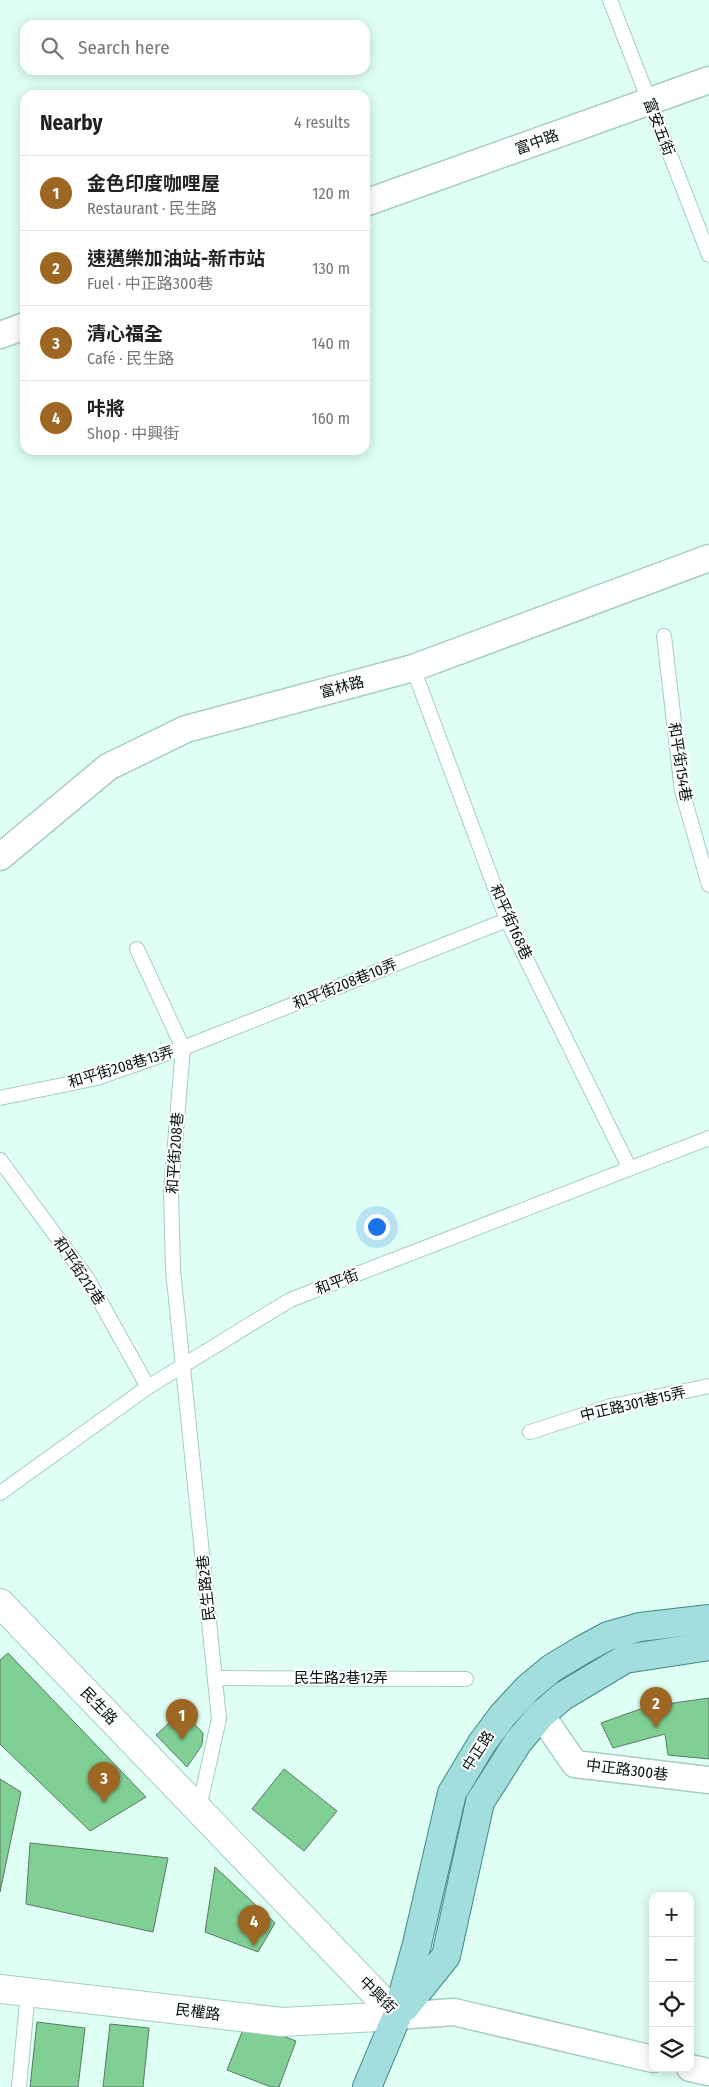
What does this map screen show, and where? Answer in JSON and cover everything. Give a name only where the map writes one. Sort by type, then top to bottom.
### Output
[{"type":"main road","name":"中正路","points":[[367,2087],[397,2016],[417,1944],[452,1793],[482,1743],[503,1715],[528,1688],[552,1668],[608,1636],[640,1627],[709,1619]]},
{"type":"main road","name":"中正路","points":[[397,2016],[446,1956],[480,1802],[518,1742],[541,1715],[563,1696],[625,1659],[709,1646]]},
{"type":"street","name":"富中路","points":[[370,201],[709,80]]},
{"type":"street","points":[[0,335],[20,328]]},
{"type":"street","name":"富林路","points":[[0,857],[108,767],[186,729],[413,668],[709,558]]},
{"type":"street","name":"民生路","points":[[0,1604],[199,1808]]},
{"type":"street","name":"中正路300巷","points":[[541,1715],[575,1764],[709,1780]]},
{"type":"street","name":"中興街","points":[[199,1808],[397,2016],[454,2012],[649,2058]]},
{"type":"street","name":"民權路","points":[[0,1989],[282,2022],[397,2016]]},
{"type":"street","points":[[694,2069],[709,2072]]},
{"type":"lane","name":"富安五街","points":[[610,0],[709,254]]},
{"type":"lane","name":"和平街154巷","points":[[664,636],[682,791],[709,885]]},
{"type":"lane","name":"和平街168巷","points":[[413,668],[507,920],[629,1167]]},
{"type":"lane","name":"和平街208巷10弄","points":[[183,1048],[507,920]]},
{"type":"lane","points":[[136,949],[183,1048]]},
{"type":"lane","name":"和平街208巷13弄","points":[[0,1098],[97,1078],[183,1048]]},
{"type":"lane","name":"和平街208巷","points":[[181,1368],[173,1270],[171,1191],[183,1048]]},
{"type":"lane","name":"和平街","points":[[0,1493],[148,1387],[290,1300],[629,1167],[709,1138]]},
{"type":"lane","name":"和平街212巷","points":[[0,1160],[87,1278],[148,1387]]},
{"type":"lane","name":"民生路2巷","points":[[181,1368],[219,1719],[199,1808]]},
{"type":"lane","name":"中正路301巷15弄","points":[[530,1432],[610,1406],[709,1386]]},
{"type":"lane","name":"民生路2巷12弄","points":[[216,1678],[466,1679]]},
{"type":"lane","points":[[19,2087],[28,1992]]},
{"type":"building","points":[[8,1653],[146,1797],[90,1831],[0,1744],[0,1660]]},
{"type":"building","points":[[709,1698],[709,1759],[668,1755],[665,1734],[613,1748],[601,1723],[646,1707]]},
{"type":"building","points":[[182,1711],[203,1733],[202,1745],[187,1767],[156,1735]]},
{"type":"building","points":[[284,1769],[337,1811],[304,1851],[252,1809]]},
{"type":"building","points":[[0,1779],[21,1792],[0,1892]]},
{"type":"building","points":[[30,1843],[168,1858],[153,1932],[26,1904]]},
{"type":"building","points":[[215,1867],[275,1923],[258,1952],[205,1932]]},
{"type":"building","points":[[37,2022],[85,2028],[78,2087],[30,2087]]},
{"type":"building","points":[[246,2022],[296,2041],[279,2087],[271,2087],[227,2070]]},
{"type":"building","points":[[110,2024],[149,2028],[143,2087],[103,2087]]},
{"type":"place","name":"速邁樂加油站-新市站","points":[[656,1728]]},
{"type":"place","name":"金色印度咖哩屋","points":[[182,1740]]},
{"type":"place","name":"清心福全","points":[[104,1803]]},
{"type":"place","name":"咔將","points":[[254,1946]]}]
